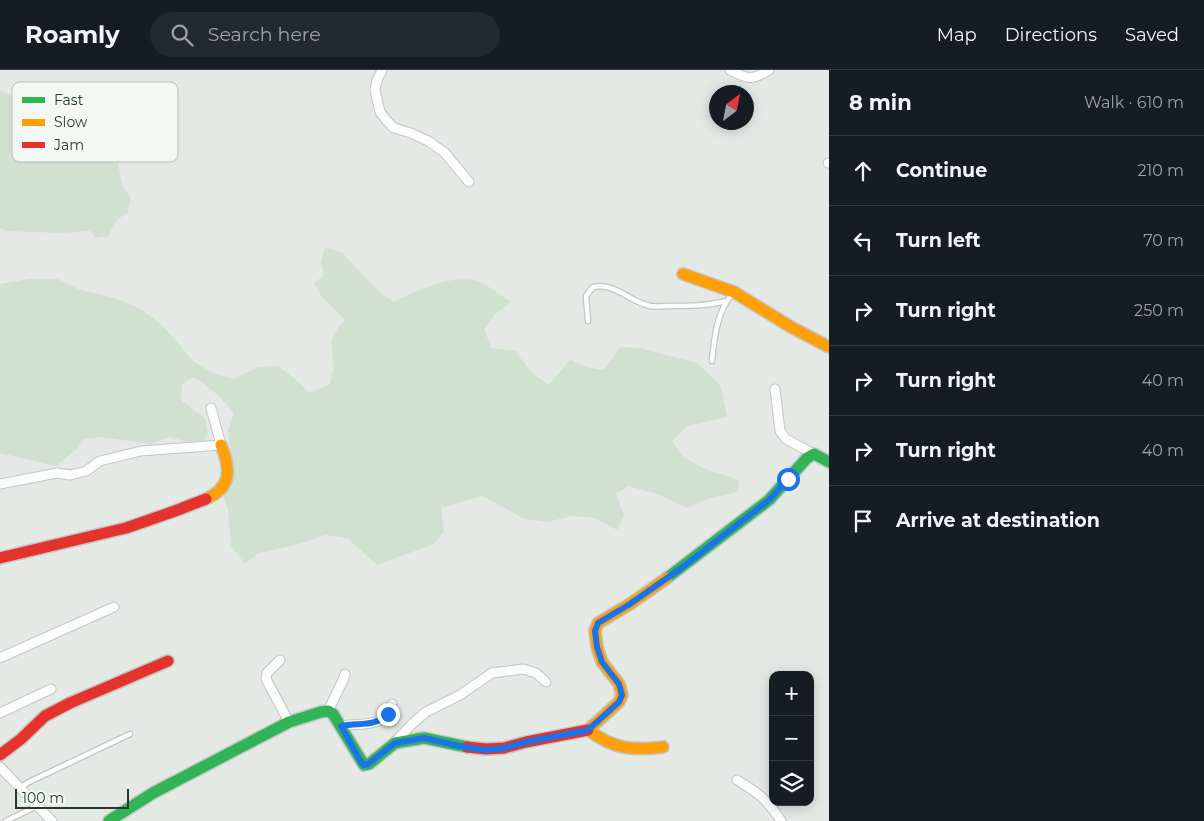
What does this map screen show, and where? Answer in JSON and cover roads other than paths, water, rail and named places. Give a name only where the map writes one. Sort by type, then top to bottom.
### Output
[{"type":"street","points":[[382,70],[376,80],[375,90],[380,112],[394,128],[428,141],[444,152],[469,182]]},
{"type":"street","points":[[730,70],[747,78],[755,78],[769,70]]},
{"type":"street","points":[[683,274],[829,347]]},
{"type":"street","points":[[775,388],[780,430],[786,439],[829,462]]},
{"type":"street","points":[[0,558],[117,531],[170,514],[216,493],[226,481],[229,472],[211,408]]},
{"type":"street","points":[[0,484],[57,474],[70,475],[86,471],[100,461],[141,451],[221,444]]},
{"type":"street","points":[[395,743],[424,738],[486,750],[504,748],[588,730],[619,702],[622,695],[619,684],[602,662],[597,647],[595,631],[598,623],[630,604],[680,569],[746,518],[769,500],[807,458],[814,454]]},
{"type":"street","points":[[0,658],[114,607]]},
{"type":"street","points":[[280,660],[267,673],[266,679],[289,722]]},
{"type":"street","points":[[0,755],[21,739],[45,716],[70,703],[168,661]]},
{"type":"street","points":[[109,821],[154,793],[289,722],[328,711],[333,714],[364,765],[395,743],[426,712],[460,695],[492,674],[523,669],[536,673],[546,682]]},
{"type":"street","points":[[328,711],[344,680],[345,674]]},
{"type":"street","points":[[0,713],[51,690]]},
{"type":"street","points":[[341,726],[374,723],[388,714],[392,704]]},
{"type":"street","points":[[588,730],[612,746],[641,750],[663,747]]},
{"type":"street","points":[[0,768],[52,821]]},
{"type":"street","points":[[737,780],[758,793],[773,808],[781,821]]},
{"type":"lane","points":[[588,321],[586,296],[593,287],[598,286],[611,288],[632,301],[651,306],[704,306],[730,296]]},
{"type":"lane","points":[[712,361],[714,338],[721,314],[730,296]]},
{"type":"lane","points":[[20,788],[130,734]]},
{"type":"lane","points":[[6,821],[37,806]]}]
